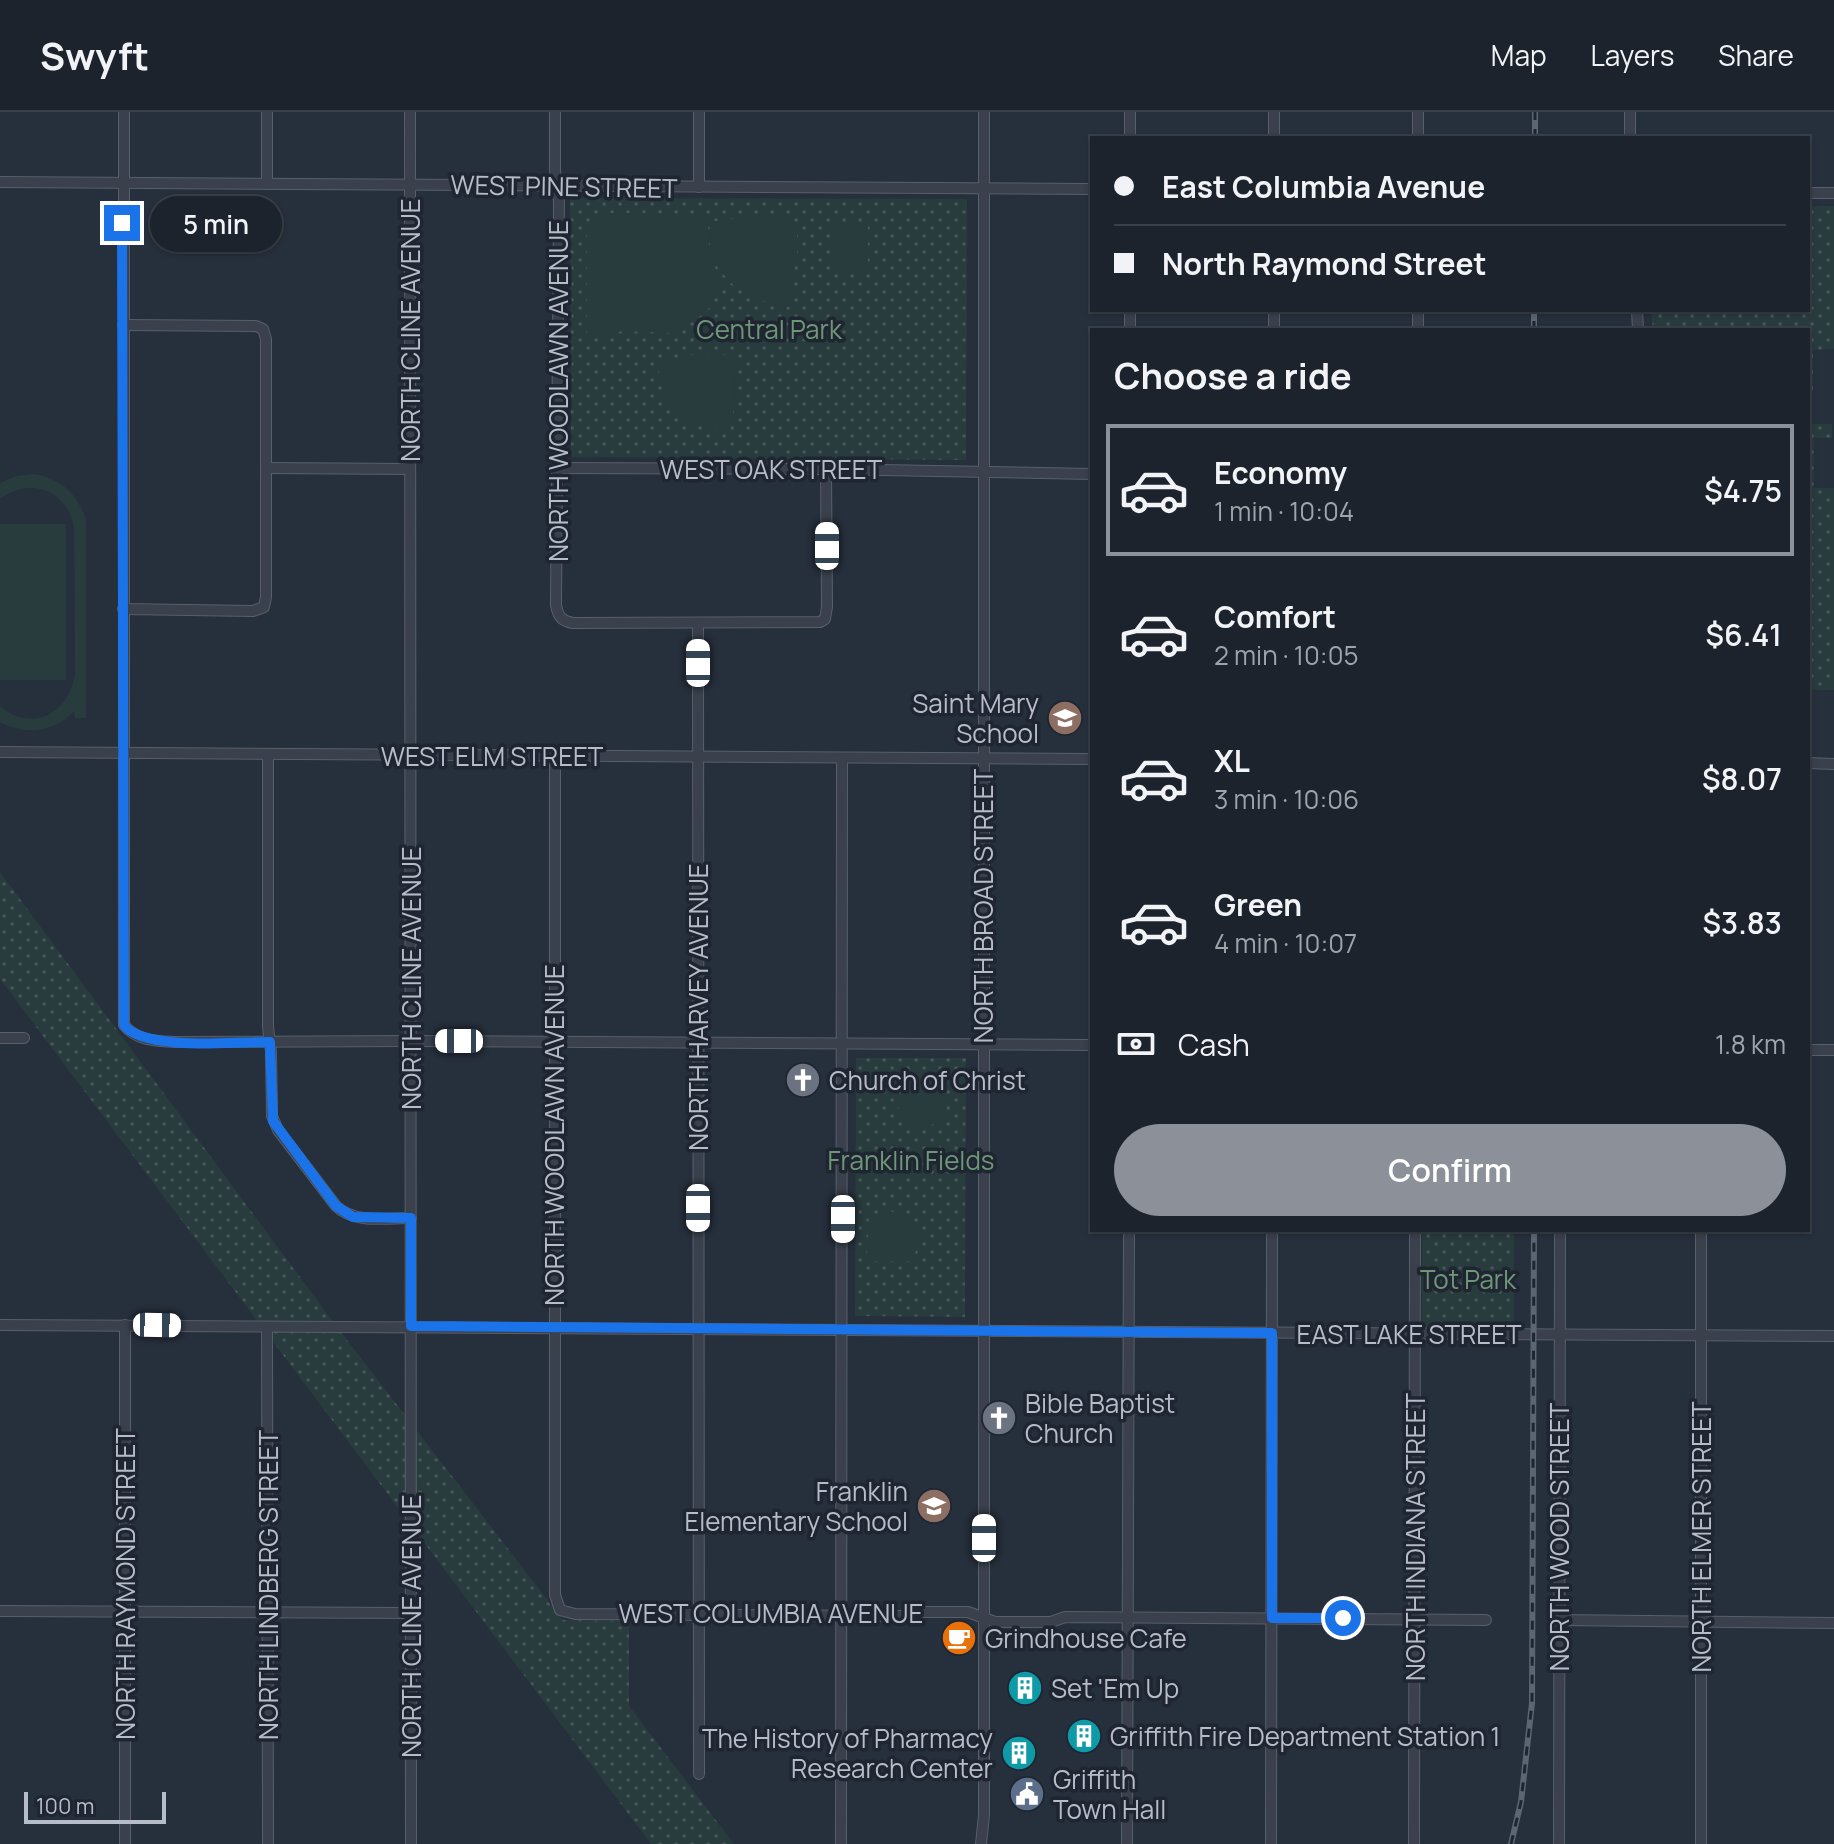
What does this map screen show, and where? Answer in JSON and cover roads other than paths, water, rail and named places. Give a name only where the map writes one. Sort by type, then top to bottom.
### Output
[{"type":"street","points":[[124,112],[124,1025],[131,1033],[156,1041],[1090,1045]]},
{"type":"street","points":[[267,112],[267,184]]},
{"type":"street","name":"NORTH CLINE AVENUE","points":[[410,112],[411,1844]]},
{"type":"street","name":"NORTH WOODLAWN AVENUE","points":[[555,112],[559,468],[556,605],[563,621],[698,623]]},
{"type":"street","points":[[699,112],[699,187]]},
{"type":"street","name":"NORTH BROAD STREET","points":[[981,1844],[984,1815],[984,112]]},
{"type":"street","points":[[1130,112],[1130,136]]},
{"type":"street","points":[[1274,112],[1274,136]]},
{"type":"street","points":[[1418,112],[1418,136]]},
{"type":"street","points":[[1630,112],[1630,136]]},
{"type":"street","name":"WEST PINE STREET","points":[[0,182],[1090,189]]},
{"type":"street","points":[[1810,193],[1834,193]]},
{"type":"street","points":[[123,325],[252,326],[263,329],[266,339],[264,607],[253,611],[123,609]]},
{"type":"street","points":[[266,468],[410,469]]},
{"type":"street","name":"WEST OAK STREET","points":[[559,468],[1090,474]]},
{"type":"street","points":[[698,623],[812,623],[825,619],[826,469]]},
{"type":"street","name":"NORTH HARVEY AVENUE","points":[[698,623],[699,1774]]},
{"type":"street","name":"WEST ELM STREET","points":[[0,752],[1090,759]]},
{"type":"street","points":[[268,754],[273,1121],[336,1206],[353,1217],[411,1218]]},
{"type":"street","name":"NORTH WOODLAWN AVENUE","points":[[555,756],[554,1328],[555,1595],[558,1609]]},
{"type":"street","points":[[841,1844],[842,758]]},
{"type":"street","points":[[1810,763],[1834,764]]},
{"type":"street","points":[[0,1038],[24,1038]]},
{"type":"street","points":[[1810,1050],[1834,1050]]},
{"type":"street","points":[[1127,1844],[1129,1232]]},
{"type":"street","points":[[1271,1844],[1272,1232]]},
{"type":"street","name":"NORTH INDIANA STREET","points":[[1414,1844],[1415,1232]]},
{"type":"street","name":"NORTH WOOD STREET","points":[[1559,1844],[1560,1232]]},
{"type":"street","name":"NORTH ELMER STREET","points":[[1701,1232],[1701,1844]]},
{"type":"street","name":"EAST LAKE STREET","points":[[0,1325],[1834,1336]]},
{"type":"street","name":"NORTH RAYMOND STREET","points":[[125,1325],[125,1844]]},
{"type":"street","name":"NORTH LINDBERG STREET","points":[[267,1327],[268,1844]]},
{"type":"street","name":"WEST COLUMBIA AVENUE","points":[[558,1609],[575,1614],[842,1616],[968,1612],[995,1622],[1051,1622],[1065,1617],[1486,1620]]},
{"type":"street","points":[[0,1611],[411,1613]]},
{"type":"street","points":[[1559,1620],[1834,1623]]},
{"type":"railway","points":[[1535,112],[1535,136]]},
{"type":"railway","points":[[1534,312],[1534,328]]},
{"type":"railway","points":[[1511,1844],[1521,1802],[1532,1703],[1534,1232]]},
{"type":"place","name":"Saint Mary School","points":[[1065,718]]},
{"type":"place","name":"Church of Christ","points":[[803,1080]]},
{"type":"place","name":"Bible Baptist Church","points":[[999,1418]]},
{"type":"place","name":"Franklin Elementary School","points":[[934,1506]]},
{"type":"place","name":"Grindhouse Cafe","points":[[959,1638]]},
{"type":"place","name":"Set 'Em Up","points":[[1025,1688]]},
{"type":"place","name":"Griffith Fire Department Station 1","points":[[1084,1736]]},
{"type":"place","name":"The History of Pharmacy Research Center","points":[[1019,1753]]},
{"type":"place","name":"Griffith Town Hall","points":[[1027,1794]]},
{"type":"park label","name":"Central Park","points":[[769,329]]},
{"type":"park label","name":"Franklin Fields","points":[[911,1160]]},
{"type":"park label","name":"Tot Park","points":[[1468,1279]]}]
